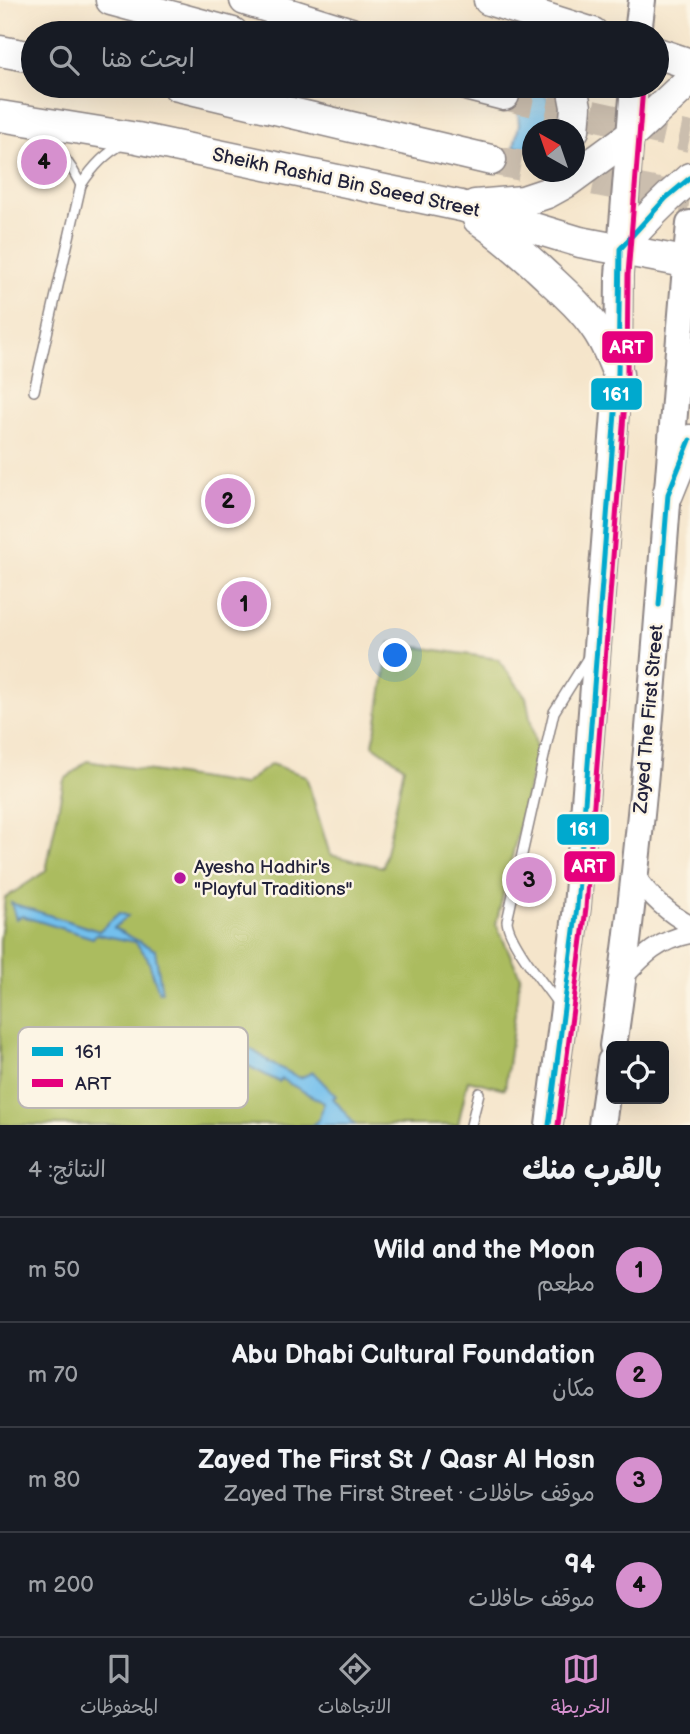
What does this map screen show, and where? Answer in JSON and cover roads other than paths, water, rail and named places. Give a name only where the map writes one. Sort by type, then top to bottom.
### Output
[{"type":"main road","points":[[111,0],[189,21]]},
{"type":"main road","points":[[245,0],[312,21]]},
{"type":"main road","points":[[486,0],[516,21]]},
{"type":"main road","points":[[486,0],[554,21]]},
{"type":"main road","points":[[639,21],[642,0]]},
{"type":"main road","points":[[0,51],[21,55]]},
{"type":"main road","points":[[669,57],[690,64]]},
{"type":"main road","points":[[461,206],[523,201],[547,193],[567,182],[630,136],[690,80]]},
{"type":"main road","points":[[229,98],[491,160]]},
{"type":"main road","points":[[574,98],[575,119]]},
{"type":"main road","points":[[550,1125],[577,908],[618,374],[618,300],[633,98]]},
{"type":"main road","name":"Sheikh Rashid Bin Saeed Street","points":[[13,118],[137,138],[461,206],[566,238],[688,262]]},
{"type":"main road","points":[[621,249],[666,198],[690,178]]},
{"type":"main road","points":[[523,201],[544,182]]},
{"type":"main road","points":[[461,206],[494,230],[583,312],[597,331],[618,374]]},
{"type":"main road","name":"Zayed The First Street","points":[[614,1041],[636,876],[690,224]]},
{"type":"main road","points":[[668,494],[690,440]]},
{"type":"main road","points":[[602,1125],[606,1097]]},
{"type":"street","points":[[636,876],[661,906],[690,925]]},
{"type":"street","points":[[624,977],[648,952],[678,936],[690,934]]},
{"type":"lane","points":[[13,118],[60,150],[81,185]]},
{"type":"lane","points":[[34,391],[81,185],[102,158],[137,138]]},
{"type":"lane","points":[[564,1012],[513,939],[507,921],[554,712],[597,643]]},
{"type":"lane","points":[[471,1125],[479,1093]]},
{"type":"water","points":[[526,98],[547,98],[551,111],[550,119],[522,119],[522,147],[514,147],[519,125],[518,113]]},
{"type":"water","points":[[11,903],[99,931],[119,913],[128,916],[114,928],[155,950],[162,992],[159,992],[147,957],[135,942],[96,934],[93,938],[22,916],[16,919]]},
{"type":"water","points":[[248,1047],[268,1062],[300,1078],[313,1072],[336,1096],[333,1098],[355,1125],[312,1125],[319,1119],[324,1103],[281,1079],[279,1082],[248,1066]]},
{"type":"tunnel","points":[[517,98],[690,137]]},
{"type":"tunnel","points":[[491,160],[522,166]]},
{"type":"tunnel","points":[[585,179],[690,199]]},
{"type":"place","name":"94","points":[[44,162]]},
{"type":"place","name":"Abu Dhabi Cultural Foundation","points":[[228,501]]},
{"type":"place","name":"Wild and the Moon","points":[[244,604]]},
{"type":"place","name":"Ayesha Hadhir's \"Playful Traditions\"","points":[[180,878]]},
{"type":"place","name":"Zayed The First St / Qasr Al Hosn","points":[[529,880]]}]
